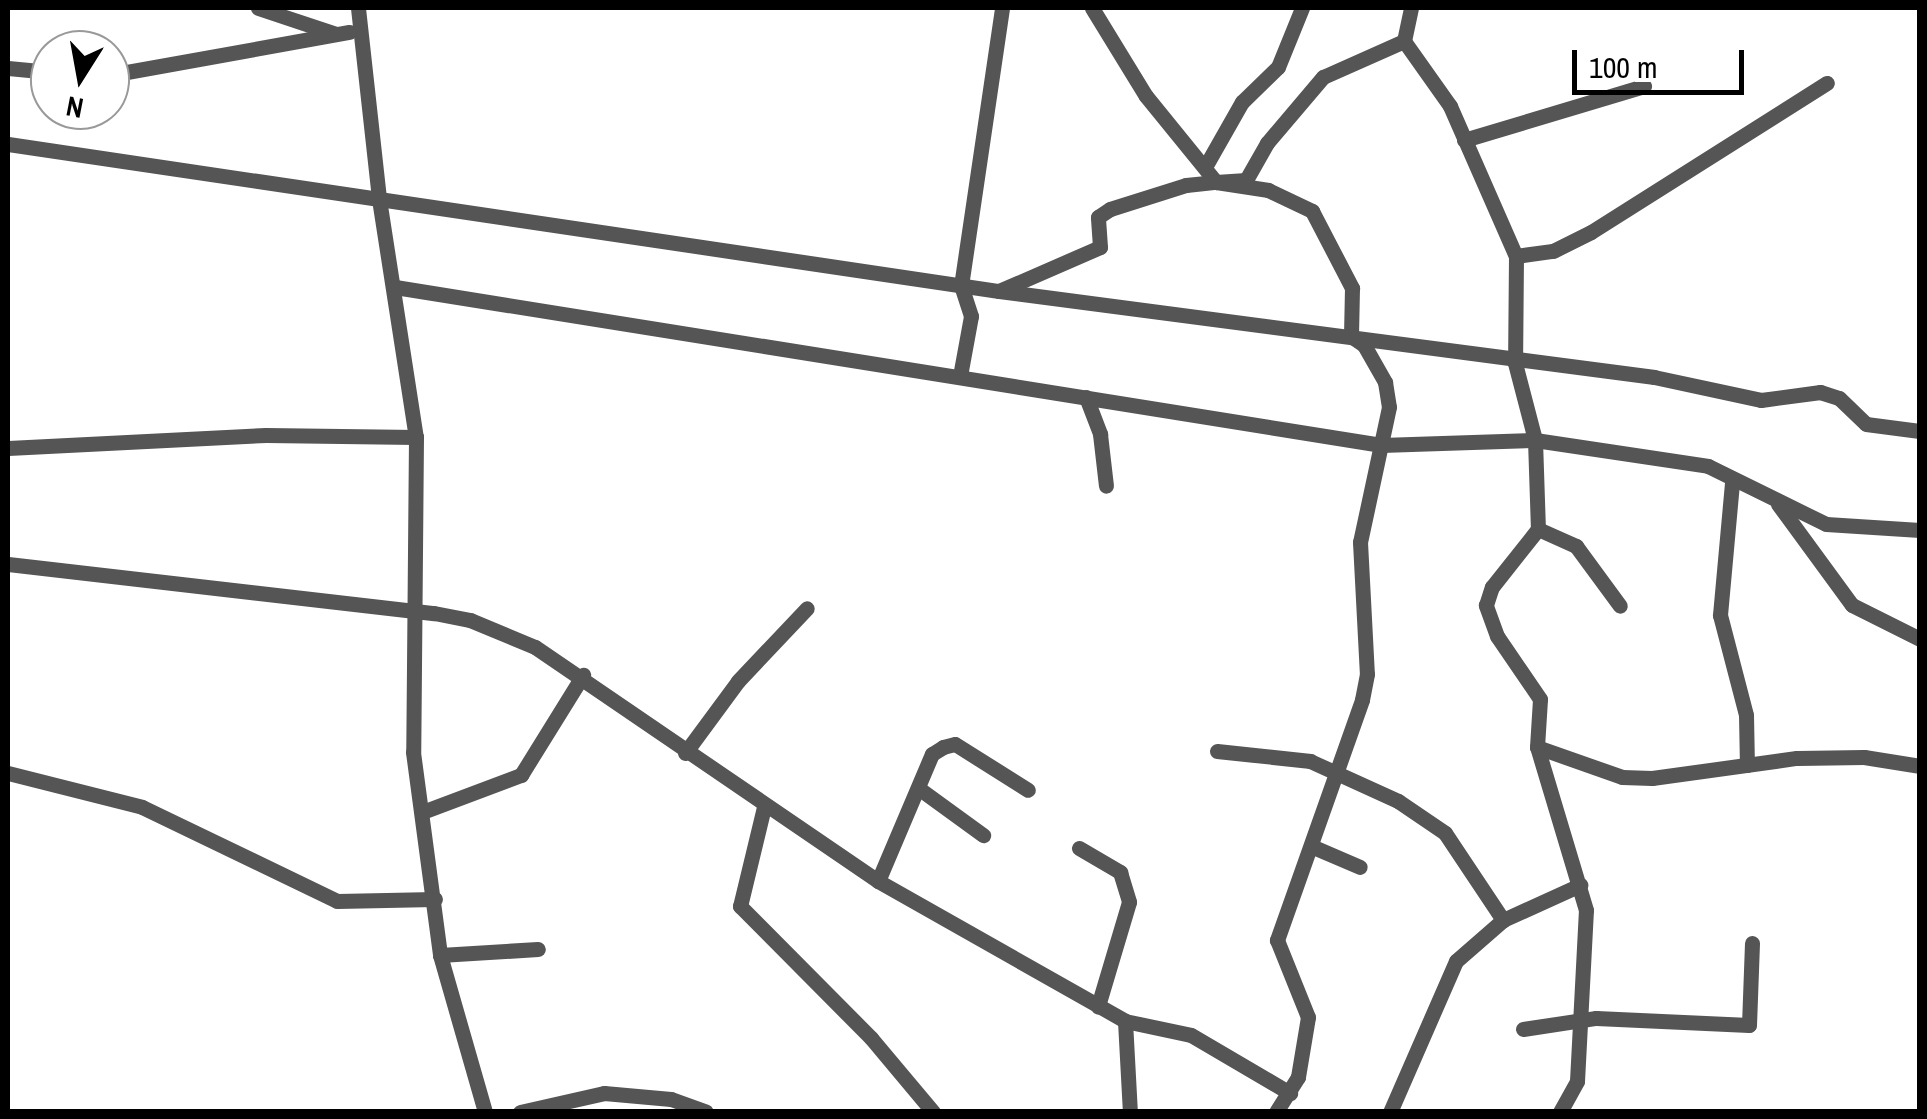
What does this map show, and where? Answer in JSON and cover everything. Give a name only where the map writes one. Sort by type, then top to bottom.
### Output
[{"type":"street","points":[[258,8],[343,33],[362,62]]},
{"type":"street","points":[[130,71],[343,33],[358,8]]},
{"type":"street","points":[[358,8],[379,199],[416,437],[415,611],[409,678],[413,752],[425,812],[440,955],[485,1112]]},
{"type":"street","points":[[960,376],[972,316],[962,286],[1002,8]]},
{"type":"street","points":[[1092,8],[1146,96],[1216,182],[1268,190],[1312,211],[1352,288],[1351,336]]},
{"type":"street","points":[[1205,168],[1242,102],[1278,68],[1302,8]]},
{"type":"street","points":[[1411,8],[1404,41],[1450,106],[1516,256],[1515,363],[1535,440],[1538,529],[1492,587],[1486,606],[1498,636],[1540,699],[1538,747],[1580,885],[1588,953],[1577,1020],[1577,1081],[1560,1112]]},
{"type":"street","points":[[999,292],[1100,247],[1098,217],[1110,208],[1216,182],[1246,180],[1268,142],[1323,77],[1404,41]]},
{"type":"street","points":[[1516,256],[1554,251],[1591,232],[1828,82]]},
{"type":"street","points":[[1464,140],[1644,86]]},
{"type":"street","points":[[8,144],[999,292],[1351,336],[1515,363],[1654,377],[1760,400],[1820,392],[1839,398],[1866,424],[1920,432]]},
{"type":"street","points":[[395,287],[1381,445],[1535,440],[1708,466],[1732,483],[1772,495],[1826,524],[1920,530]]},
{"type":"street","points":[[1276,1112],[1290,1093],[1303,1061],[1308,1016],[1277,940],[1341,771],[1367,674],[1360,542],[1388,406],[1385,382],[1364,345],[1351,336]]},
{"type":"street","points":[[1086,397],[1100,434],[1106,486]]},
{"type":"street","points":[[8,448],[266,435],[416,437]]},
{"type":"street","points":[[1732,483],[1720,615],[1746,716],[1747,765]]},
{"type":"street","points":[[1772,495],[1852,605],[1920,639]]},
{"type":"street","points":[[1538,529],[1576,546],[1620,606]]},
{"type":"street","points":[[8,564],[415,611],[495,629],[583,674],[685,753],[878,881],[1126,1021],[1191,1035],[1290,1093]]},
{"type":"street","points":[[685,753],[738,681],[807,608]]},
{"type":"street","points":[[425,812],[521,775],[583,674]]},
{"type":"street","points":[[878,881],[921,790],[932,754],[955,744],[1028,790]]},
{"type":"street","points":[[1538,747],[1622,777],[1864,757],[1920,766]]},
{"type":"street","points":[[1217,751],[1278,755],[1341,771],[1445,834],[1503,920]]},
{"type":"street","points":[[8,772],[142,806],[337,901],[435,899]]},
{"type":"street","points":[[921,790],[982,835]]},
{"type":"street","points":[[764,807],[740,906],[871,1038],[934,1112]]},
{"type":"street","points":[[1312,846],[1360,867]]},
{"type":"street","points":[[1078,848],[1120,872],[1129,902],[1098,1006]]},
{"type":"street","points":[[1390,1112],[1456,960],[1503,920],[1580,885]]},
{"type":"street","points":[[1523,1030],[1577,1020],[1749,1025],[1752,943]]},
{"type":"street","points":[[440,955],[538,949]]},
{"type":"street","points":[[1126,1021],[1130,1112]]},
{"type":"street","points":[[520,1112],[604,1093],[671,1099],[706,1112]]}]
